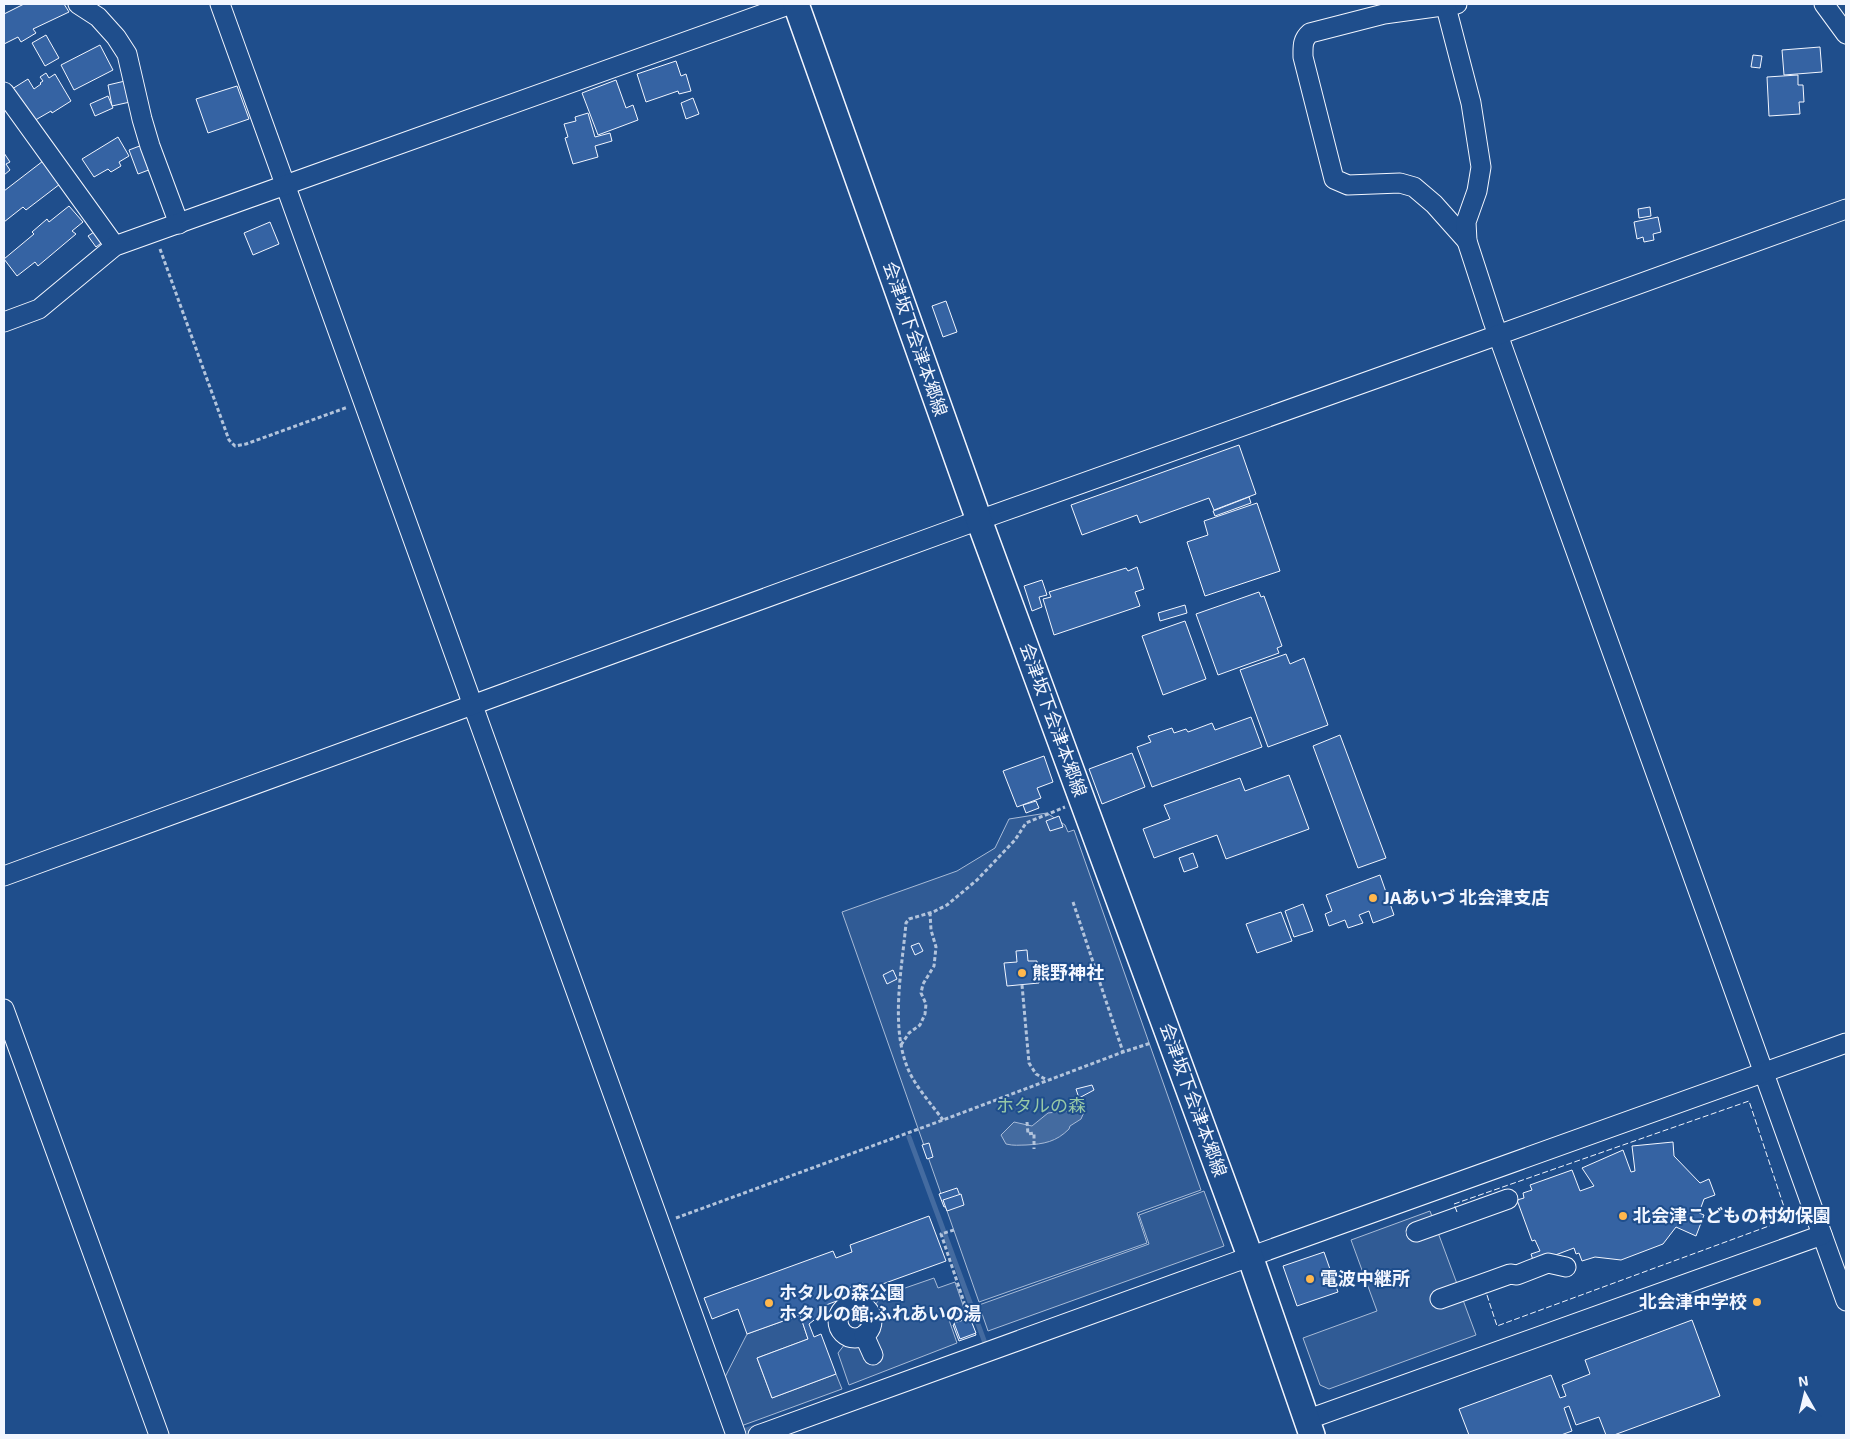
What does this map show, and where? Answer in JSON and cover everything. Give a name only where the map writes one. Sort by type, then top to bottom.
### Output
[{"type":"main road","name":"会津坂下会津本郷線","points":[[796,4],[979,520],[1250,1256],[1309,1428]]},
{"type":"street","points":[[78,4],[98,17],[116,37],[127,54],[148,137],[179,224]]},
{"type":"street","points":[[220,4],[736,1435]]},
{"type":"street","points":[[4,322],[39,309],[114,246],[792,4]]},
{"type":"street","points":[[1824,4],[1846,34]]},
{"type":"street","points":[[1467,241],[1434,204],[1414,187],[1400,182],[1348,185],[1334,179],[1303,57],[1304,38],[1310,33],[1382,9],[1451,5],[1471,104],[1481,167],[1477,191],[1466,222],[1467,241],[1498,335],[1846,1301]]},
{"type":"street","points":[[4,92],[114,246]]},
{"type":"street","points":[[4,876],[979,520],[1846,209]]},
{"type":"street","points":[[4,1009],[159,1435]]},
{"type":"street","points":[[758,1435],[1250,1256],[1846,1043]]},
{"type":"street","points":[[1416,1232],[1508,1199]]},
{"type":"street","points":[[1309,1428],[1822,1235]]},
{"type":"street","points":[[1440,1299],[1510,1274],[1516,1274],[1548,1263],[1566,1267]]},
{"type":"street","points":[[864,1335],[873,1355]]},
{"type":"path","points":[[154,232],[229,440],[235,446],[246,444],[362,401]]},
{"type":"path","points":[[943,1120],[909,1071],[900,1046],[899,1021],[906,923],[909,919],[930,913],[947,905],[977,880],[1016,840],[1026,823],[1082,800]]},
{"type":"path","points":[[1072,902],[1123,1052]]},
{"type":"path","points":[[900,1046],[909,1033],[920,1025],[925,1014],[926,1004],[921,993],[923,984],[934,966],[936,947],[931,930],[930,913]]},
{"type":"path","points":[[1022,985],[1029,1064],[1036,1074],[1048,1080]]},
{"type":"path","points":[[659,1224],[1123,1052],[1170,1037]]},
{"type":"path","points":[[1027,1122],[1028,1134],[1034,1133],[1034,1149]]},
{"type":"path","points":[[954,1230],[940,1234],[968,1314],[981,1311]]},
{"type":"shaded area","name":"ホタルの森","points":[[1047,813],[1065,825],[1068,832],[1074,830],[1201,1190],[1137,1213],[1147,1243],[979,1302],[842,912],[957,871],[995,848],[1009,819]]},
{"type":"shaded area","points":[[1064,1111],[1084,1112],[1081,1119],[1070,1126],[1059,1137],[1049,1142],[1032,1145],[1012,1145],[1006,1144],[1001,1135],[1014,1122],[1032,1126],[1048,1113]]},
{"type":"shaded area","points":[[1204,1191],[1224,1246],[988,1331],[979,1305],[1149,1244],[1139,1215]]},
{"type":"shaded area","points":[[1430,1211],[1476,1335],[1329,1389],[1320,1385],[1303,1338],[1377,1311],[1351,1240]]},
{"type":"shaded area","points":[[934,1278],[938,1288],[955,1282],[965,1311],[948,1317],[957,1343],[849,1385],[838,1353],[882,1296]]},
{"type":"shaded area","points":[[800,1315],[808,1339],[757,1358],[772,1398],[836,1374],[842,1389],[741,1426],[722,1383],[747,1334]]},
{"type":"building","points":[[24,4],[64,4],[69,12],[33,29],[36,33],[21,42],[18,37],[4,44],[4,14]]},
{"type":"building","points":[[46,35],[59,58],[45,66],[32,43]]},
{"type":"building","points":[[100,45],[113,70],[74,90],[61,65]]},
{"type":"building","points":[[1820,47],[1822,72],[1784,75],[1782,50]]},
{"type":"building","points":[[1753,55],[1762,56],[1760,68],[1751,67]]},
{"type":"building","points":[[676,61],[681,76],[686,74],[691,91],[679,94],[678,91],[646,102],[637,74]]},
{"type":"building","points":[[46,73],[49,78],[55,74],[71,101],[52,113],[51,111],[32,122],[12,89],[28,79],[34,89],[41,84],[43,81],[40,77]]},
{"type":"building","points":[[1798,75],[1798,85],[1803,85],[1804,102],[1799,102],[1800,114],[1769,116],[1767,77]]},
{"type":"building","points":[[616,80],[626,108],[633,105],[638,120],[598,135],[582,93]]},
{"type":"building","points":[[125,81],[130,102],[112,106],[108,85]]},
{"type":"building","points":[[237,86],[249,119],[208,133],[196,99]]},
{"type":"building","points":[[108,96],[113,108],[95,116],[90,104]]},
{"type":"building","points":[[693,98],[699,114],[686,119],[681,103]]},
{"type":"building","points":[[588,113],[595,137],[610,133],[612,141],[595,146],[598,157],[573,164],[565,138],[568,137],[564,124],[576,121],[575,117]]},
{"type":"building","points":[[118,137],[129,156],[119,162],[121,166],[111,172],[108,169],[94,177],[82,159]]},
{"type":"building","points":[[145,144],[154,168],[138,174],[129,150]]},
{"type":"building","points":[[4,153],[10,162],[6,164],[10,170],[4,175]]},
{"type":"building","points":[[43,161],[60,184],[26,210],[23,207],[4,222],[4,191]]},
{"type":"building","points":[[69,206],[83,222],[72,231],[76,234],[38,266],[35,262],[17,276],[4,259],[34,234],[32,232],[47,219],[49,222]]},
{"type":"building","points":[[1650,207],[1651,216],[1639,218],[1638,209]]},
{"type":"building","points":[[1658,217],[1661,232],[1653,234],[1654,240],[1644,242],[1643,237],[1637,239],[1634,222]]},
{"type":"building","points":[[270,222],[279,244],[253,255],[244,233]]},
{"type":"building","points":[[97,230],[105,240],[96,247],[88,236]]},
{"type":"building","points":[[946,301],[957,332],[943,337],[932,306]]},
{"type":"building","points":[[1239,445],[1256,494],[1214,510],[1209,498],[1140,523],[1137,515],[1082,535],[1071,505]]},
{"type":"building","points":[[1249,497],[1251,503],[1215,516],[1213,511]]},
{"type":"building","points":[[1257,503],[1280,571],[1205,596],[1187,542],[1208,535],[1204,521]]},
{"type":"building","points":[[1137,567],[1144,589],[1135,592],[1140,606],[1054,635],[1043,599],[1051,597],[1049,592],[1126,568],[1128,571]]},
{"type":"building","points":[[1042,580],[1047,595],[1039,597],[1042,607],[1032,611],[1024,586]]},
{"type":"building","points":[[1259,592],[1261,597],[1264,596],[1282,646],[1277,648],[1279,653],[1218,675],[1196,614]]},
{"type":"building","points":[[1185,605],[1187,613],[1160,621],[1158,613]]},
{"type":"building","points":[[1185,621],[1206,679],[1163,695],[1142,636]]},
{"type":"building","points":[[1286,654],[1290,664],[1304,658],[1328,725],[1268,747],[1240,670]]},
{"type":"building","points":[[1251,717],[1262,747],[1152,787],[1137,747],[1151,742],[1148,736],[1172,728],[1174,733],[1186,729],[1188,732],[1212,723],[1215,730]]},
{"type":"building","points":[[1340,735],[1386,858],[1358,868],[1313,746]]},
{"type":"building","points":[[1132,753],[1145,787],[1102,804],[1089,769]]},
{"type":"building","points":[[1044,756],[1053,782],[1037,788],[1041,798],[1017,807],[1003,771]]},
{"type":"building","points":[[1289,775],[1309,829],[1226,859],[1217,835],[1154,858],[1143,829],[1170,819],[1164,805],[1240,778],[1245,791]]},
{"type":"building","points":[[1036,801],[1039,808],[1026,813],[1023,805]]},
{"type":"building","points":[[1059,816],[1063,827],[1050,831],[1046,821]]},
{"type":"building","points":[[1193,853],[1198,867],[1184,872],[1179,858]]},
{"type":"building","points":[[1380,875],[1394,915],[1373,923],[1369,911],[1359,915],[1363,923],[1348,928],[1345,920],[1329,926],[1325,914],[1332,911],[1326,895]]},
{"type":"building","points":[[1303,904],[1313,931],[1294,937],[1285,911]]},
{"type":"building","points":[[1281,912],[1292,941],[1257,953],[1246,924]]},
{"type":"building","points":[[919,943],[923,951],[915,955],[911,946]]},
{"type":"building","name":"熊野神社","points":[[1027,950],[1028,961],[1037,961],[1039,983],[1007,986],[1004,963],[1017,962],[1016,951]]},
{"type":"building","points":[[893,970],[897,979],[887,984],[883,975]]},
{"type":"building","points":[[1092,1085],[1094,1090],[1079,1098],[1076,1089]]},
{"type":"building","points":[[1673,1142],[1674,1156],[1700,1183],[1709,1179],[1715,1195],[1704,1199],[1699,1213],[1704,1215],[1696,1236],[1676,1227],[1663,1244],[1621,1260],[1595,1257],[1582,1261],[1579,1253],[1576,1254],[1574,1248],[1534,1263],[1531,1254],[1540,1251],[1535,1240],[1532,1241],[1517,1200],[1524,1198],[1523,1193],[1532,1190],[1530,1185],[1572,1170],[1580,1191],[1594,1186],[1582,1168],[1623,1150],[1631,1172],[1635,1171],[1632,1146]]},
{"type":"building","points":[[929,1143],[933,1157],[927,1159],[922,1145]]},
{"type":"building","points":[[957,1188],[962,1201],[944,1207],[939,1194]]},
{"type":"building","points":[[961,1194],[964,1205],[947,1211],[943,1200]]},
{"type":"building","name":"ホタルの森公園 ホタルの館;ふれあいの湯","points":[[929,1216],[946,1261],[866,1290],[863,1283],[848,1288],[850,1296],[818,1308],[818,1317],[809,1324],[814,1337],[821,1334],[836,1374],[772,1398],[757,1358],[808,1339],[800,1315],[747,1334],[738,1309],[712,1319],[704,1298],[833,1251],[836,1258],[852,1252],[850,1245]]},
{"type":"building","name":"電波中継所","points":[[1324,1252],[1338,1292],[1297,1306],[1283,1266]]},
{"type":"building","points":[[970,1318],[976,1335],[959,1341],[953,1325]]},
{"type":"building","points":[[970,1318],[976,1333],[960,1339],[954,1323]]},
{"type":"building","points":[[1692,1320],[1720,1396],[1614,1435],[1606,1435],[1599,1417],[1576,1425],[1569,1406],[1564,1408],[1572,1431],[1561,1435],[1469,1435],[1459,1409],[1551,1375],[1560,1398],[1566,1396],[1562,1385],[1590,1374],[1585,1360]]},
{"type":"waterway","points":[[909,1137],[985,1343]]},
{"type":"waterway","points":[[743,1431],[758,1426]]},
{"type":"fence","points":[[1457,1212],[1454,1204],[1749,1101],[1788,1219],[1497,1326],[1486,1292]]},
{"type":"place","name":"JAあいづ 北会津支店","points":[[1373,898]]},
{"type":"place","name":"熊野神社","points":[[1022,973]]},
{"type":"place","name":"北会津こどもの村幼保園","points":[[1623,1216]]},
{"type":"place","name":"電波中継所","points":[[1310,1279]]},
{"type":"place","name":"北会津中学校","points":[[1757,1302]]},
{"type":"place","name":"ホタルの森公園 ホタルの館;ふれあいの湯","points":[[769,1303]]}]
